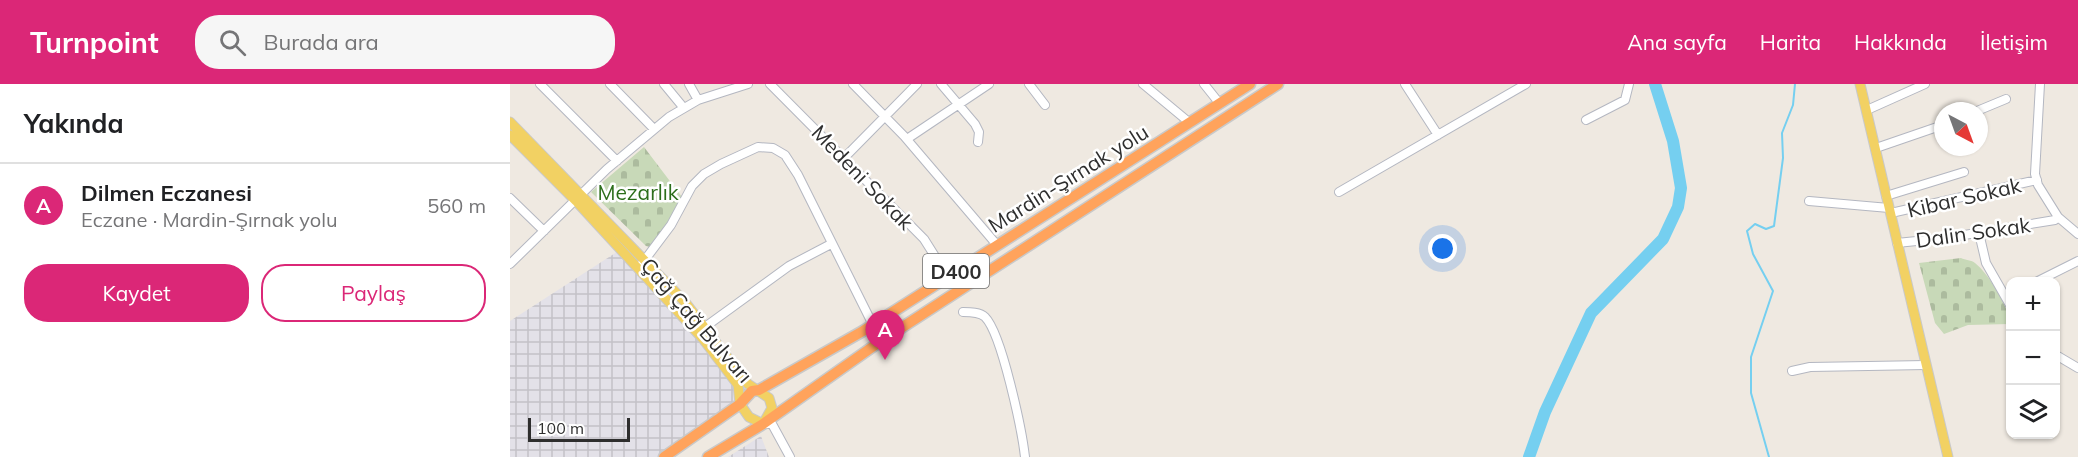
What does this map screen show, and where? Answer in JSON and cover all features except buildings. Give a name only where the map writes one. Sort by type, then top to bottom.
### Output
[{"type":"highway","name":"Mardin-Şırnak yolu","points":[[664,457],[740,404],[752,392],[873,325],[1250,84]]},
{"type":"highway","name":"Mardin-Şırnak yolu","points":[[708,457],[763,424],[878,343],[1278,84]]},
{"type":"main road","points":[[1860,84],[1948,457]]},
{"type":"main road","name":"Çağ Çağ Bulvarı","points":[[510,122],[579,198],[639,269],[703,339],[738,385],[740,404],[749,417],[763,424],[772,408],[769,398],[748,384],[705,327],[645,259],[579,198],[510,135]]},
{"type":"street","points":[[540,84],[617,160]]},
{"type":"street","points":[[610,84],[654,129]]},
{"type":"street","points":[[664,84],[683,107]]},
{"type":"street","points":[[689,84],[698,100]]},
{"type":"street","points":[[510,264],[617,160],[683,107],[748,84]]},
{"type":"street","name":"Medeni Sokak","points":[[770,84],[924,239],[948,277]]},
{"type":"street","points":[[853,84],[907,140],[998,245]]},
{"type":"street","points":[[845,157],[917,84]]},
{"type":"street","points":[[941,84],[960,104],[979,132],[978,142]]},
{"type":"street","points":[[907,140],[989,84]]},
{"type":"street","points":[[1029,84],[1045,105]]},
{"type":"street","points":[[1143,84],[1190,123]]},
{"type":"street","points":[[1204,84],[1220,104]]},
{"type":"street","points":[[1405,84],[1438,135]]},
{"type":"street","points":[[1339,192],[1526,84]]},
{"type":"street","points":[[1586,120],[1625,100],[1629,84]]},
{"type":"street","points":[[1867,110],[1925,84]]},
{"type":"street","points":[[2040,84],[2035,147],[2037,180],[2058,217],[2078,234]]},
{"type":"street","points":[[1988,106],[2006,99]]},
{"type":"street","points":[[1876,148],[1934,128]]},
{"type":"street","points":[[639,269],[671,225],[692,186],[704,174],[758,147],[773,148],[785,155],[873,325]]},
{"type":"street","points":[[1886,196],[1964,172]]},
{"type":"street","name":"Kibar Sokak","points":[[1809,201],[1890,211],[2037,180]]},
{"type":"street","points":[[510,198],[544,231]]},
{"type":"street","name":"Dalin Sokak","points":[[1897,243],[1979,233],[2049,221],[2058,217]]},
{"type":"street","points":[[1979,233],[1986,263],[2006,295]]},
{"type":"street","points":[[705,327],[789,266],[831,244]]},
{"type":"street","points":[[2046,277],[2078,261]]},
{"type":"street","points":[[963,312],[976,312],[985,317],[994,334],[1018,412],[1025,457]]},
{"type":"street","points":[[2060,358],[2078,368]]},
{"type":"street","points":[[1792,371],[1810,367],[1926,365]]},
{"type":"street","points":[[763,424],[772,424],[790,457]]},
{"type":"shaded area","points":[[623,248],[687,314],[740,378],[750,400],[667,457],[510,457],[510,321]]},
{"type":"shaded area","points":[[761,436],[769,457],[728,457]]},
{"type":"green space","name":"Mezarlık","points":[[644,147],[682,197],[674,214],[650,247],[646,246],[591,192]]},
{"type":"green space","points":[[1961,258],[1974,262],[1986,274],[2002,300],[2006,309],[2006,324],[1968,325],[1944,334],[1935,323],[1919,263]]},
{"type":"waterway","points":[[1529,457],[1545,412],[1591,313],[1663,239],[1678,207],[1681,188],[1673,141],[1655,84]]},
{"type":"waterway","points":[[1769,457],[1751,393],[1751,357],[1773,291],[1753,254],[1747,231],[1755,224],[1766,229],[1774,226],[1783,158],[1782,133],[1793,105],[1795,84]]},
{"type":"place","name":"Dilmen Eczanesi","points":[[885,360]]}]
